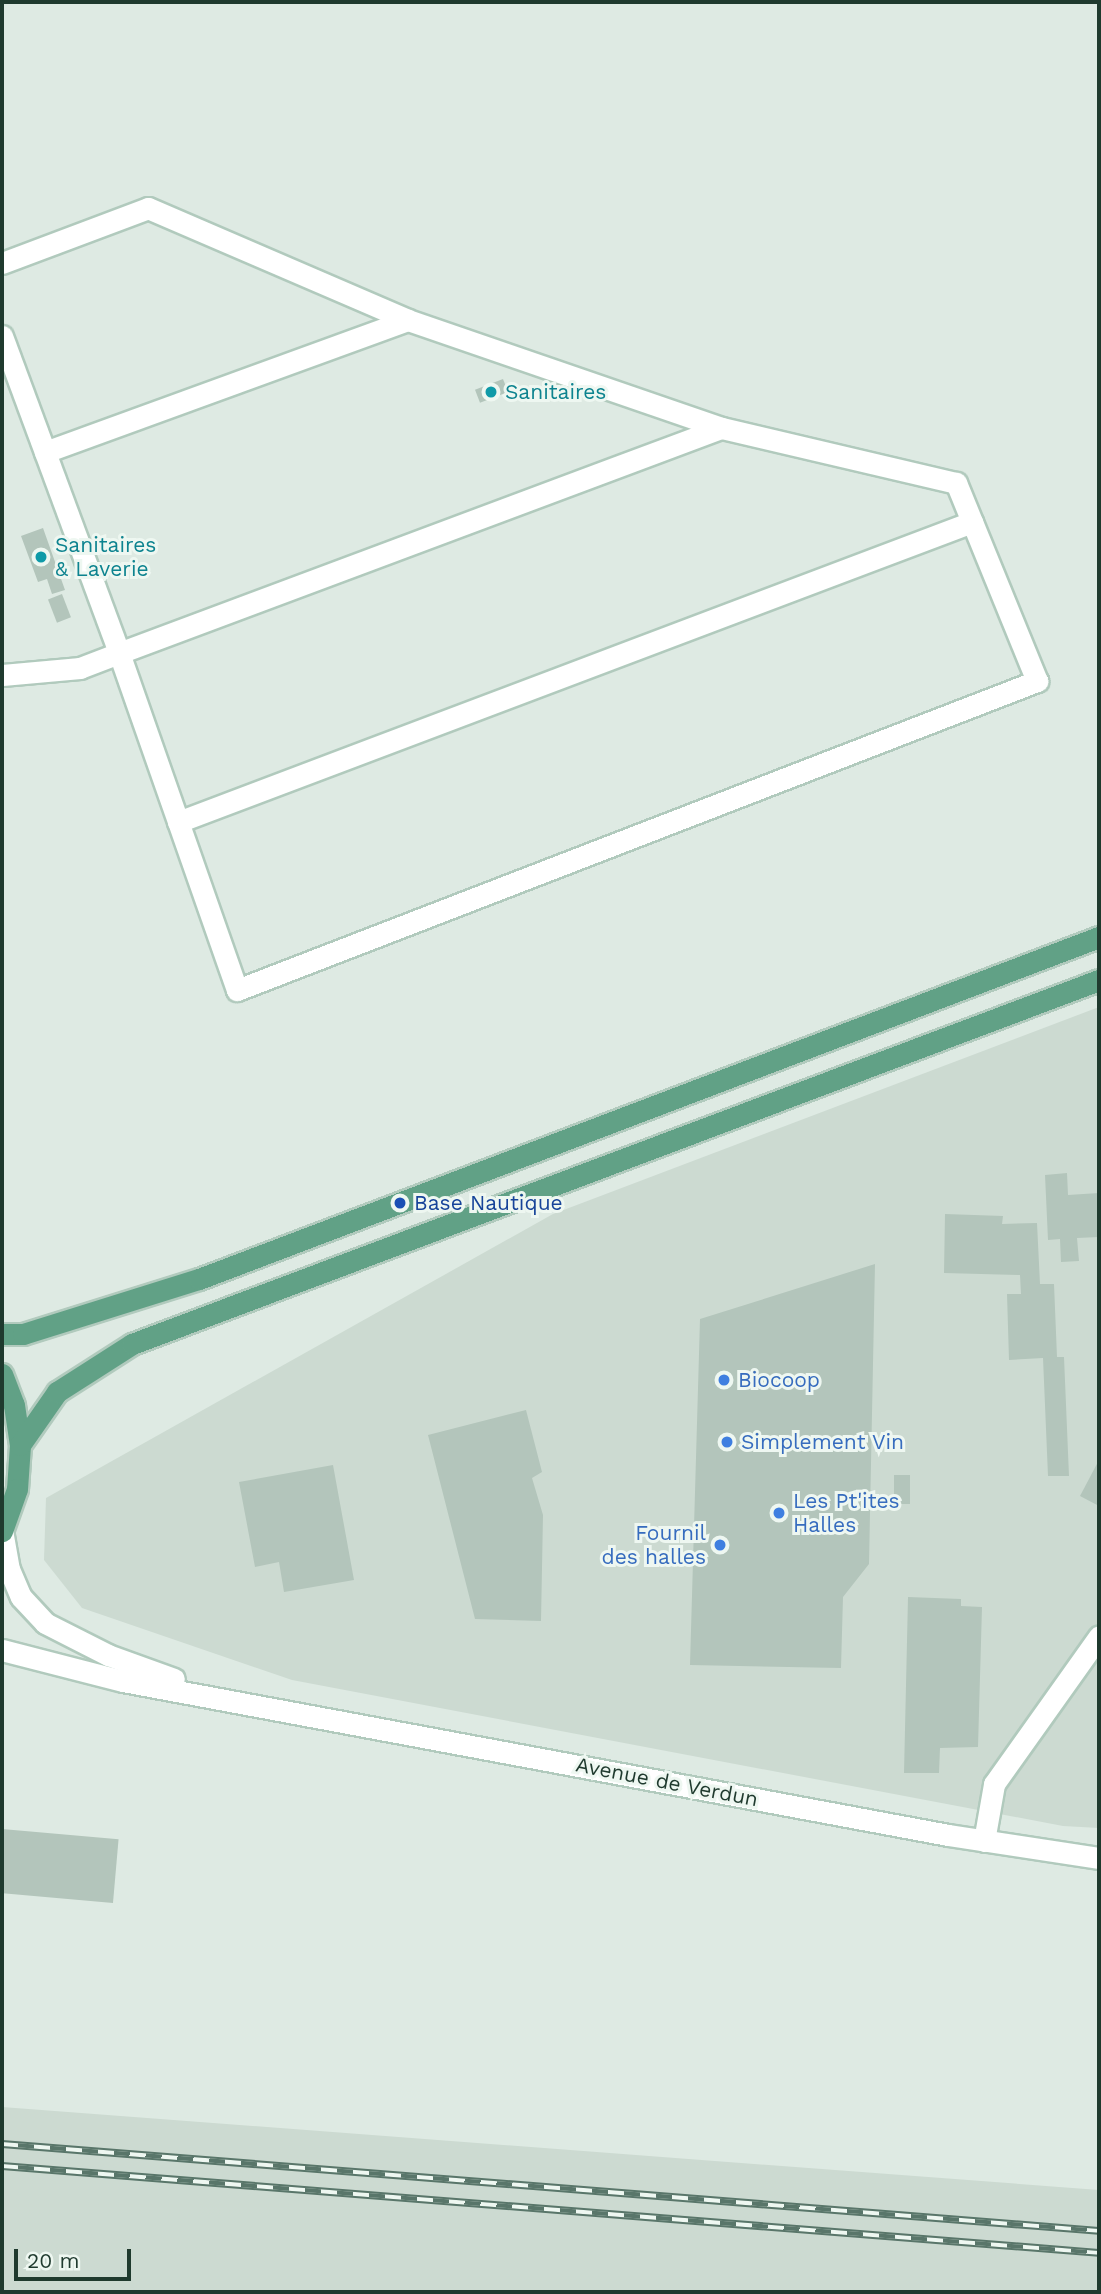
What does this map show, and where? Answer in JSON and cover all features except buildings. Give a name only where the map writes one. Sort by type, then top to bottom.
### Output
[{"type":"main road","points":[[2,263],[148,208],[408,320],[721,428],[956,483],[1037,681],[237,990],[119,653],[2,336]]},
{"type":"main road","points":[[45,452],[408,320]]},
{"type":"main road","points":[[2,675],[80,668],[721,428]]},
{"type":"main road","points":[[178,822],[972,522]]},
{"type":"main road","points":[[2,1334],[23,1334],[199,1279],[1099,937]]},
{"type":"main road","points":[[20,1445],[57,1392],[132,1344],[1099,980]]},
{"type":"main road","points":[[2,1374],[14,1405],[20,1445],[17,1489],[2,1531],[9,1569],[21,1597],[45,1623],[108,1656],[236,1699]]},
{"type":"main road","points":[[984,1841],[994,1784],[1099,1636]]},
{"type":"main road","points":[[2,1650],[123,1681],[236,1699]]},
{"type":"main road","name":"Avenue de Verdun","points":[[236,1699],[984,1841],[1099,1858]]},
{"type":"shaded area","points":[[1099,1007],[1099,1828],[1063,1826],[292,1680],[82,1608],[44,1560],[46,1498],[553,1214]]},
{"type":"shaded area","points":[[2,2107],[1099,2190],[1099,2292],[2,2292]]},
{"type":"railway","points":[[2,2144],[1099,2231]]},
{"type":"railway","points":[[2,2166],[1099,2253]]},
{"type":"place","name":"Sanitaires","points":[[491,392]]},
{"type":"place","name":"Sanitaires & Laverie","points":[[41,557]]},
{"type":"place","name":"Base Nautique","points":[[400,1203]]},
{"type":"place","name":"Biocoop","points":[[724,1380]]},
{"type":"place","name":"Simplement Vin","points":[[727,1442]]},
{"type":"place","name":"Les Pt'ites Halles","points":[[779,1513]]},
{"type":"place","name":"Fournil des halles","points":[[720,1545]]}]
